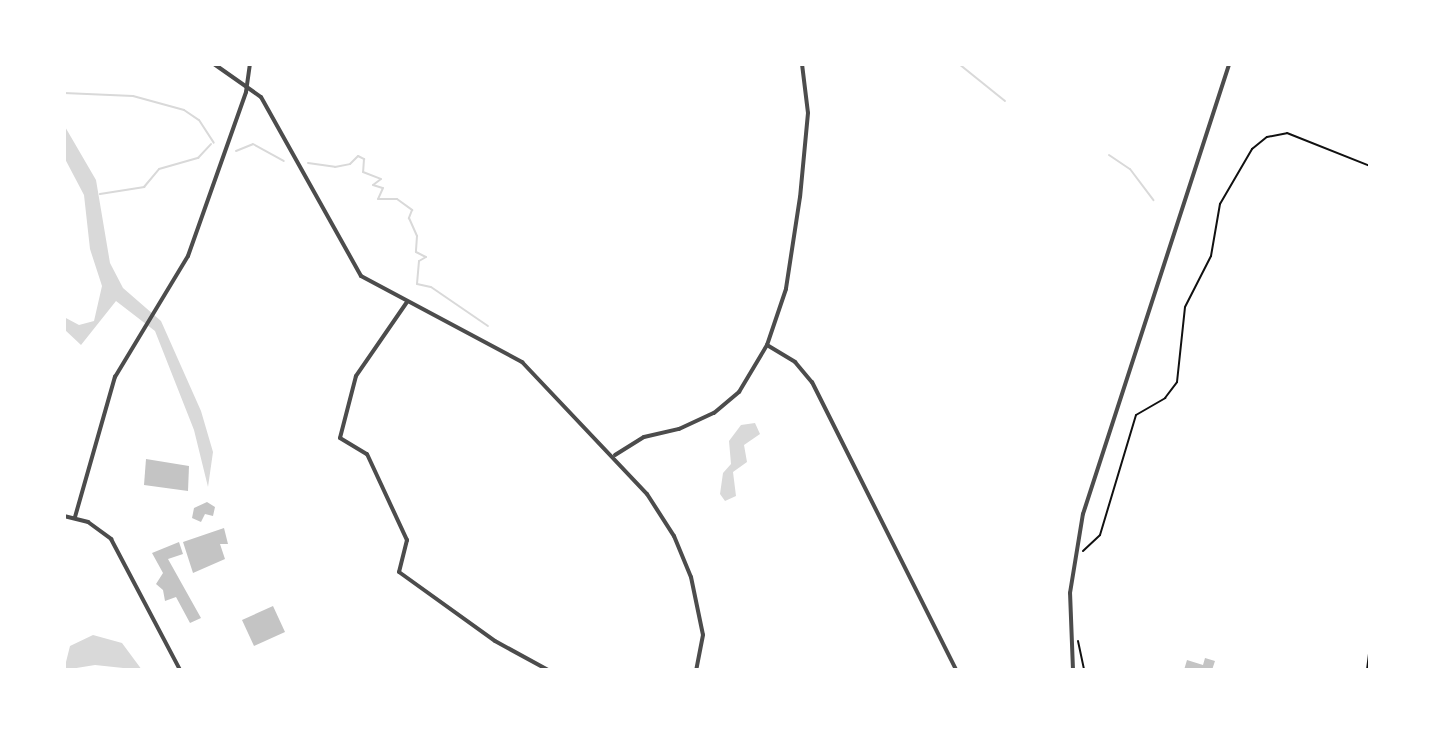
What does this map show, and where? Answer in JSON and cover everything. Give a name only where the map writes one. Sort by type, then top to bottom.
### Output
[{"type":"street","points":[[214,64],[248,84],[263,101],[347,260],[370,284],[478,334],[522,362],[615,455],[664,518],[684,558],[703,627],[696,670]]},
{"type":"street","points":[[75,517],[115,377],[188,256],[248,84],[250,64]]},
{"type":"street","points":[[615,455],[644,437],[679,429],[714,413],[739,392],[767,345],[786,289],[800,197],[808,113],[802,64]]},
{"type":"street","points":[[1073,670],[1068,611],[1083,514],[1229,64]]},
{"type":"street","points":[[407,302],[356,376],[340,438],[367,454],[407,540],[399,572],[485,635],[548,670]]},
{"type":"street","points":[[767,345],[795,362],[812,382],[956,670]]},
{"type":"street","points":[[64,516],[75,517],[111,539],[180,670]]},
{"type":"path","points":[[1080,559],[1100,535],[1136,415],[1165,398],[1177,382],[1187,300],[1211,256],[1220,204],[1252,149],[1267,137],[1287,133],[1370,166]]},
{"type":"path","points":[[1078,636],[1084,670]]},
{"type":"path","points":[[1367,670],[1370,646]]},
{"type":"shaded area","points":[[64,125],[96,180],[110,263],[123,288],[161,321],[201,411],[213,452],[208,487],[194,430],[155,331],[116,301],[81,345],[64,329],[64,317],[79,325],[94,321],[102,286],[90,249],[84,195],[64,157]]},
{"type":"shaded area","points":[[755,423],[760,434],[744,445],[747,462],[733,472],[736,496],[725,501],[720,494],[723,473],[731,464],[729,441],[741,425]]},
{"type":"shaded area","points":[[93,635],[122,643],[142,670],[95,665],[64,670],[70,646]]},
{"type":"building","points":[[146,459],[189,466],[188,491],[144,485]]},
{"type":"building","points":[[207,502],[215,507],[213,516],[205,514],[201,522],[192,518],[194,508]]},
{"type":"building","points":[[224,528],[228,544],[220,544],[225,559],[193,573],[183,542]]},
{"type":"building","points":[[179,542],[183,554],[168,559],[201,618],[190,623],[176,597],[165,601],[163,590],[156,584],[163,573],[152,553]]},
{"type":"building","points":[[273,606],[285,632],[254,646],[242,620]]},
{"type":"building","points":[[1205,658],[1215,661],[1212,670],[1184,670],[1187,660],[1203,665]]},
{"type":"waterway","points":[[959,64],[1005,101]]},
{"type":"waterway","points":[[64,93],[133,96],[184,110],[199,120],[214,143]]},
{"type":"waterway","points":[[100,194],[144,187],[159,169],[198,158],[211,144]]},
{"type":"waterway","points":[[236,151],[253,144],[284,161]]},
{"type":"waterway","points":[[1109,155],[1130,169],[1153,200]]},
{"type":"waterway","points":[[308,163],[335,167],[350,164],[358,156],[364,159],[363,172],[381,179],[373,185],[383,188],[378,199],[397,199],[412,210],[409,218],[417,236],[416,252],[426,257],[419,261],[417,284],[431,287],[488,326]]}]
